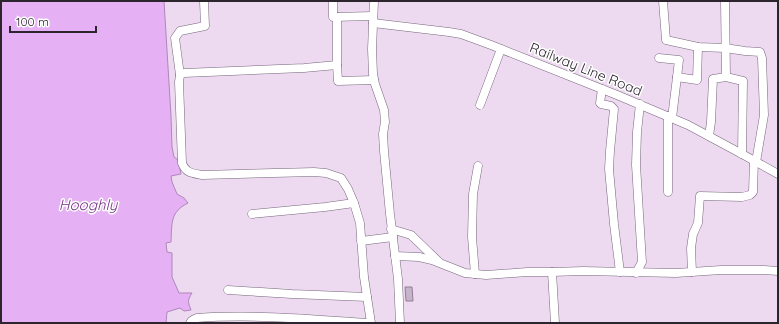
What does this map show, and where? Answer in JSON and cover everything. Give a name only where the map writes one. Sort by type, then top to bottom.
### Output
[{"type":"street","points":[[204,1],[205,26],[180,31],[175,38],[180,75],[182,163],[184,168],[187,171],[202,175],[326,172],[341,178],[354,203],[360,223],[364,277],[371,323]]},
{"type":"street","points":[[333,1],[333,17],[337,17],[338,81],[374,80]]},
{"type":"street","points":[[374,1],[372,48],[373,74],[384,110],[384,151],[398,279],[400,323]]},
{"type":"street","points":[[663,1],[666,40],[698,47],[760,52],[762,58],[764,115],[755,161],[753,192],[750,195],[742,197],[700,196],[698,223],[693,234],[691,248],[692,272]]},
{"type":"street","points":[[725,1],[726,77]]},
{"type":"street","name":"Railway Line Road","points":[[337,17],[373,19],[461,34],[670,117],[709,136],[778,174]]},
{"type":"street","points":[[677,77],[697,80],[698,47]]},
{"type":"street","points":[[480,105],[501,49]]},
{"type":"street","points":[[659,58],[679,60],[670,117],[668,192]]},
{"type":"street","points":[[180,75],[184,72],[304,68],[337,65]]},
{"type":"street","points":[[709,136],[713,79],[726,77],[743,80],[742,154]]},
{"type":"street","points":[[602,89],[600,103],[611,106],[614,109],[609,169],[620,272]]},
{"type":"street","points":[[636,273],[642,262],[636,164],[640,104]]},
{"type":"street","points":[[475,274],[472,237],[473,194],[478,166]]},
{"type":"street","points":[[252,214],[354,203]]},
{"type":"street","points":[[361,241],[392,233],[411,235],[442,265]]},
{"type":"street","points":[[395,256],[419,257],[432,260],[458,271],[486,275],[527,272],[676,273],[721,270],[778,271]]},
{"type":"street","points":[[552,272],[555,323]]},
{"type":"street","points":[[228,290],[292,294],[367,296]]},
{"type":"street","points":[[190,323],[197,318],[225,316],[286,317],[367,323]]},
{"type":"water","name":"Hooghly","points":[[1,1],[164,1],[172,147],[174,157],[178,160],[181,174],[171,176],[177,194],[184,198],[188,203],[182,206],[175,214],[172,224],[171,242],[166,243],[167,252],[172,253],[172,277],[179,293],[192,293],[188,302],[191,310],[184,311],[180,308],[167,312],[166,323],[1,323]]},
{"type":"building","points":[[405,287],[412,287],[413,301],[406,301]]}]
